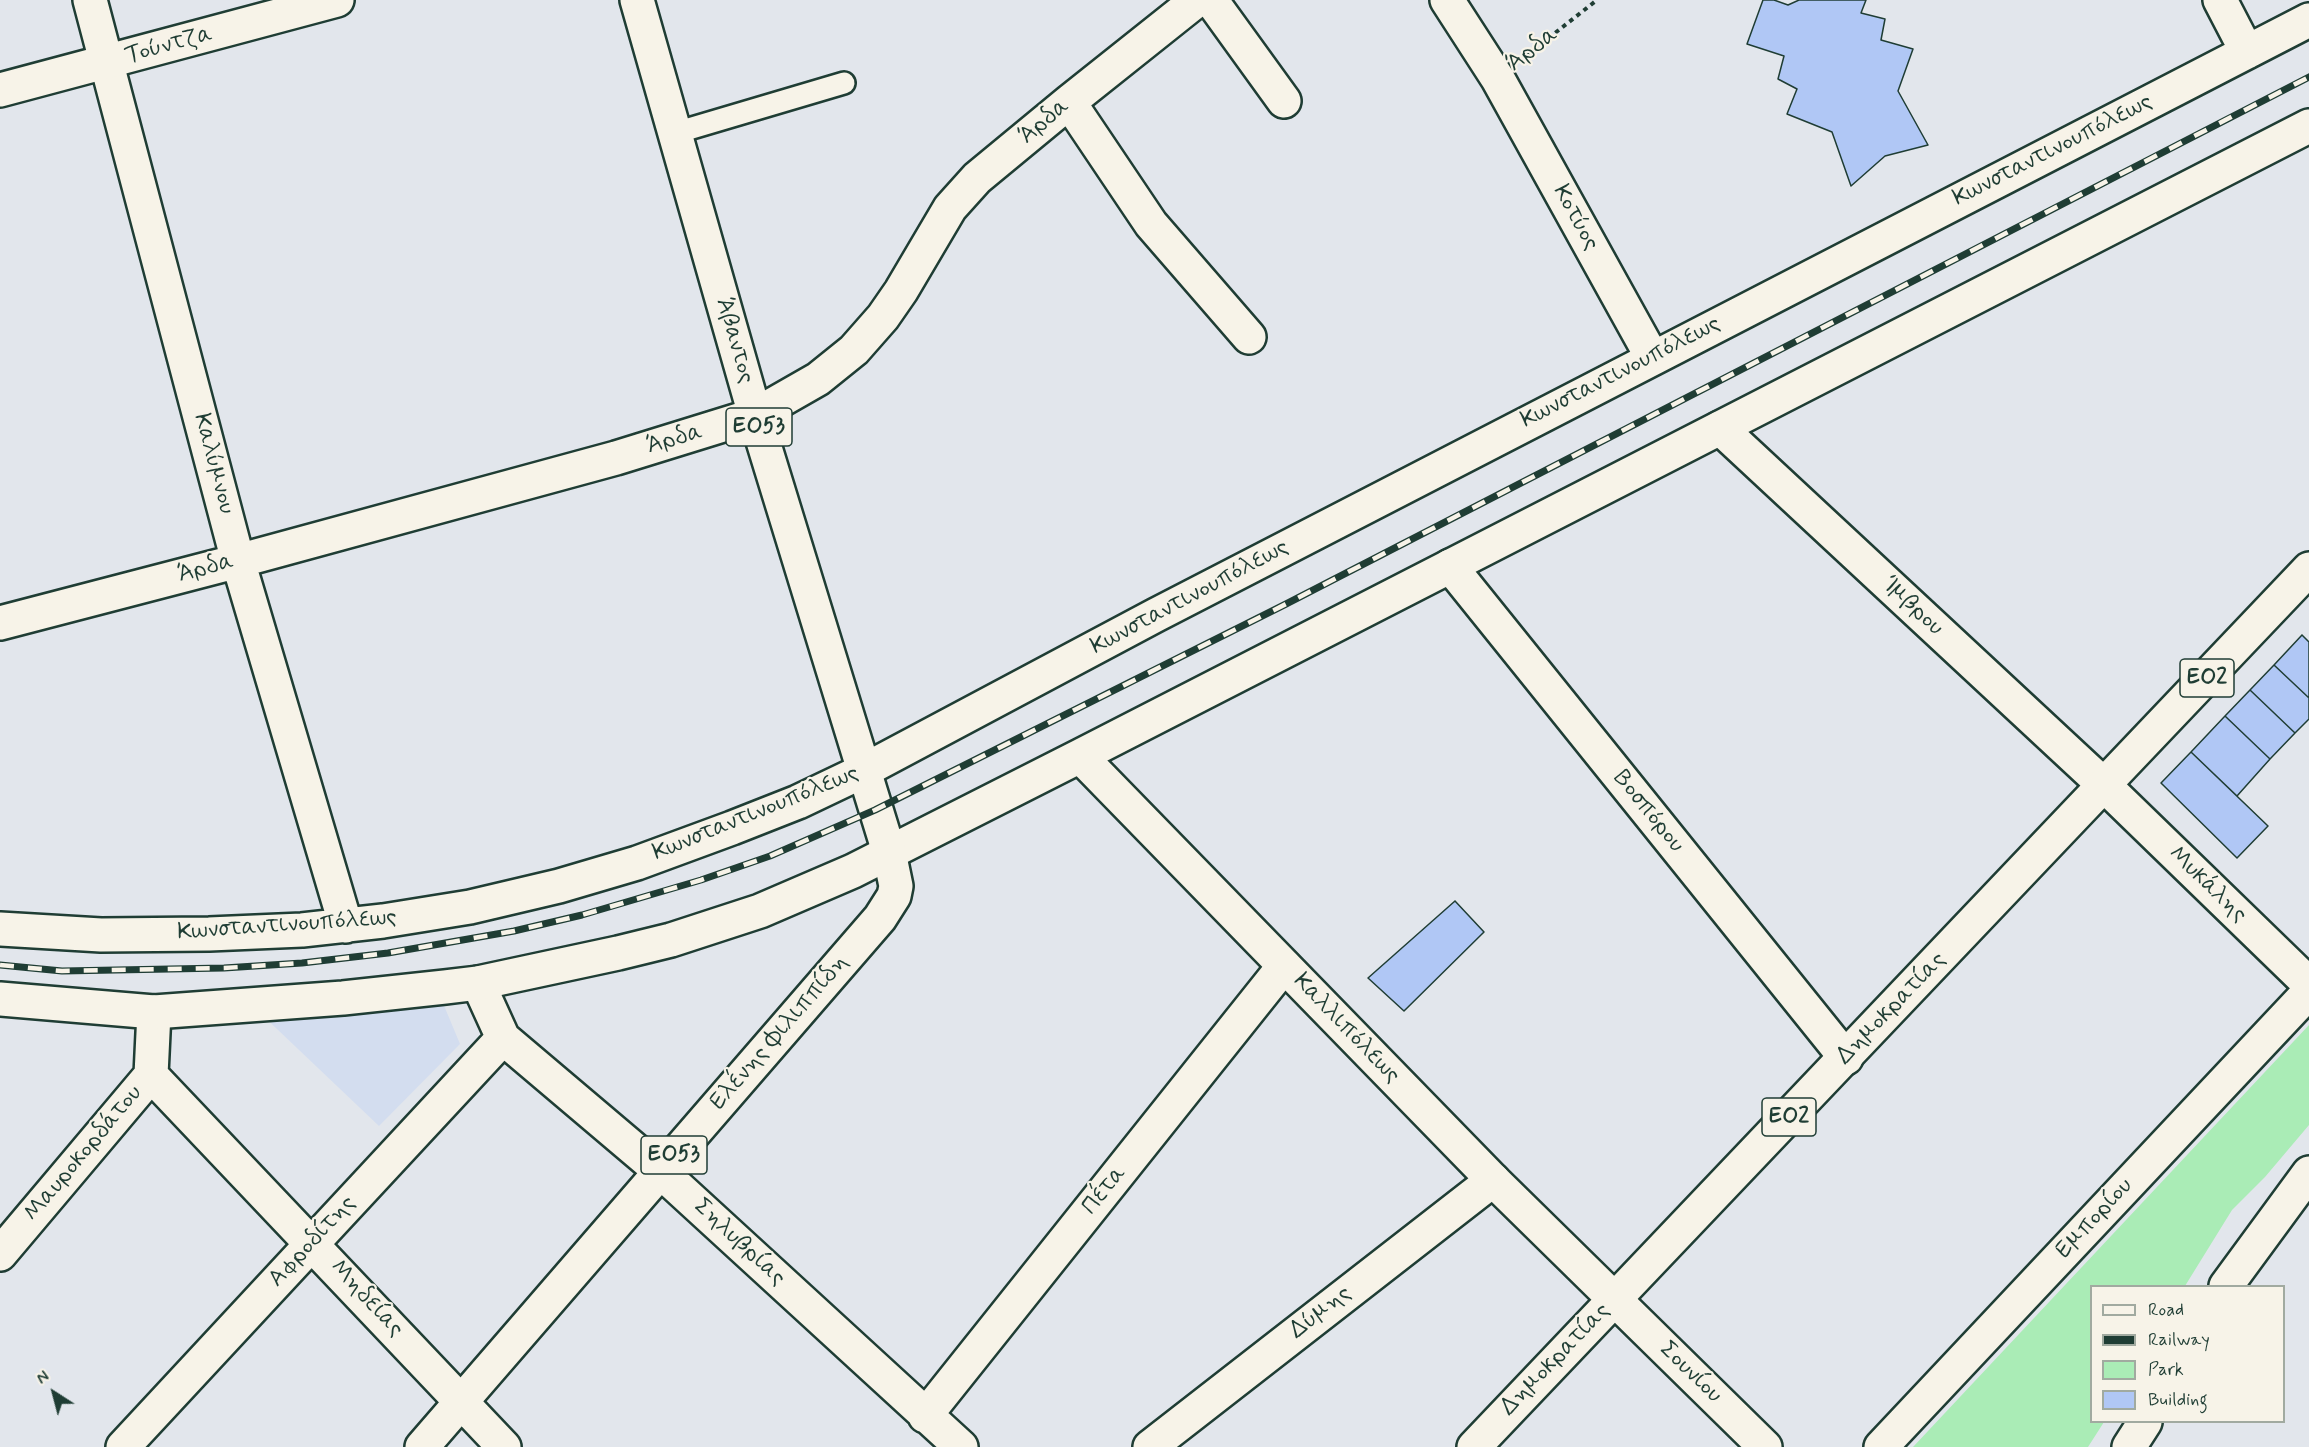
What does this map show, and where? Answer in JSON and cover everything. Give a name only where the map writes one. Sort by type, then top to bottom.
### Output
[{"type":"main road","name":"Καλύμνου","points":[[90,0],[238,561],[346,926]]},
{"type":"main road","name":"Τούντζα","points":[[0,90],[337,0]]},
{"type":"main road","name":"Άβαντος","points":[[637,0],[755,415],[889,852]]},
{"type":"main road","name":"Άρδα","points":[[0,623],[238,561],[626,455],[755,415],[818,379],[854,350],[883,317],[901,291],[950,208],[977,178],[1197,0]]},
{"type":"main road","points":[[1211,0],[1284,101]]},
{"type":"main road","name":"Κοτύος","points":[[1447,0],[1498,79],[1652,357]]},
{"type":"main road","points":[[2220,0],[2247,52]]},
{"type":"main road","name":"Κωνσταντινουπόλεως","points":[[0,929],[156,935],[255,933],[346,926],[470,908],[597,875],[732,828],[798,802],[863,771],[1167,609],[1652,357],[2309,20]]},
{"type":"main road","points":[[1069,102],[1151,224],[1249,337]]},
{"type":"main road","points":[[0,999],[154,1012],[343,998],[478,983],[671,940],[788,901],[1080,756],[2309,126]]},
{"type":"main road","name":"Ίμβρου","points":[[1720,428],[2104,786]]},
{"type":"main road","name":"Βοσπόρου","points":[[1450,566],[1846,1058]]},
{"type":"main road","name":"Δημοκρατίας","points":[[1474,1447],[2309,569]]},
{"type":"main road","name":"Καλλιπόλεως","points":[[1080,756],[1493,1180],[1614,1299]]},
{"type":"main road","name":"Μυκάλης","points":[[2104,786],[2309,984]]},
{"type":"main road","name":"Ελένης Φιλιππίδη","points":[[422,1447],[880,918],[894,896],[896,886],[889,852]]},
{"type":"main road","name":"Πέτα","points":[[925,1416],[1284,966]]},
{"type":"main road","name":"Σηλυβρίας","points":[[478,983],[503,1038],[660,1170],[961,1447]]},
{"type":"main road","name":"Εμπορίου","points":[[1881,1447],[2309,992]]},
{"type":"main road","name":"Μαυροκορδάτου","points":[[0,1254],[151,1075],[154,1012]]},
{"type":"main road","name":"Αφροδίτης","points":[[123,1447],[503,1038]]},
{"type":"main road","name":"Μηδείας","points":[[151,1075],[504,1447]]},
{"type":"main road","points":[[2227,1285],[2309,1173]]},
{"type":"main road","name":"Δύμης","points":[[1150,1447],[1493,1180]]},
{"type":"main road","name":"Σουνίου","points":[[1614,1299],[1765,1447]]},
{"type":"main road","points":[[2129,1447],[2144,1423]]},
{"type":"lane","points":[[675,133],[844,83]]},
{"type":"path","name":"Άρδα","points":[[1498,79],[1597,0]]},
{"type":"shaded area","points":[[440,996],[460,1044],[379,1126],[257,1010]]},
{"type":"green space","points":[[2309,1025],[2309,1125],[2265,1177],[2232,1210],[2186,1285],[2090,1285],[2090,1423],[2103,1423],[2088,1447],[1913,1447]]},
{"type":"building","points":[[1763,0],[1774,0],[1788,5],[1799,0],[1866,0],[1861,13],[1885,19],[1881,40],[1913,49],[1898,91],[1928,145],[1885,156],[1851,186],[1832,132],[1787,114],[1797,89],[1778,79],[1784,56],[1747,44]]},
{"type":"building","points":[[2302,635],[2309,642],[2309,698],[2274,665]]},
{"type":"building","points":[[2274,665],[2309,698],[2309,719],[2295,733],[2250,690]]},
{"type":"building","points":[[2250,690],[2295,733],[2270,759],[2225,716]]},
{"type":"building","points":[[2225,716],[2270,759],[2237,796],[2191,752]]},
{"type":"building","points":[[2191,752],[2268,826],[2237,858],[2161,783]]},
{"type":"building","points":[[1455,901],[1484,932],[1404,1011],[1368,978]]},
{"type":"railway","points":[[0,965],[62,971],[224,968],[302,963],[388,953],[514,931],[582,915],[701,880],[770,856],[875,810],[1286,604],[2309,77]]}]
